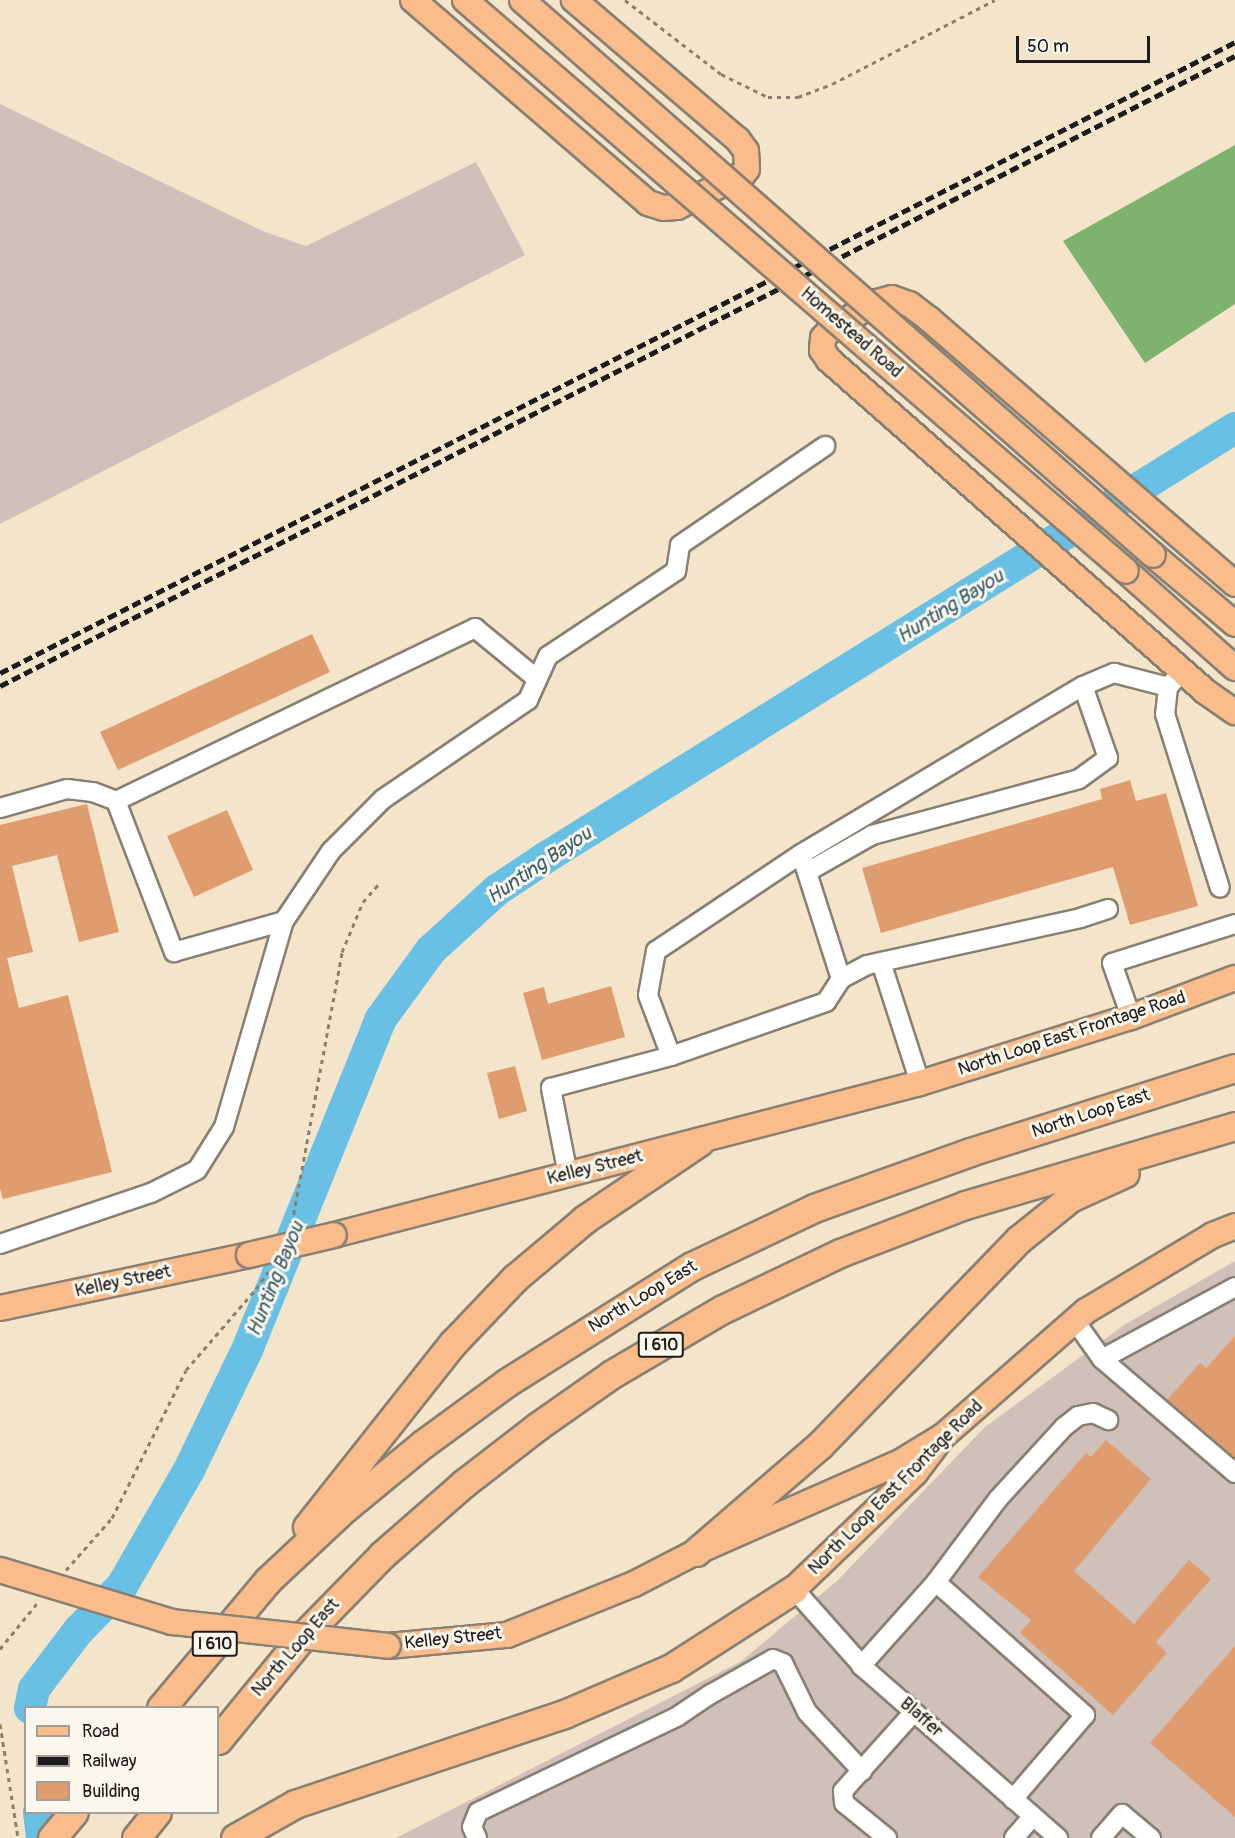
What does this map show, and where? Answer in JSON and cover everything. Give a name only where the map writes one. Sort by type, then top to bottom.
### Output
[{"type":"highway","name":"North Loop East","points":[[162,1706],[268,1580],[345,1508],[423,1444],[516,1376],[692,1266],[837,1200],[970,1152],[1235,1068]]},
{"type":"highway","name":"North Loop East","points":[[219,1739],[304,1635],[382,1555],[463,1484],[612,1374],[723,1309],[840,1253],[965,1205],[1226,1129]]},
{"type":"highway","points":[[696,1552],[820,1445],[1017,1240],[1070,1198],[1226,1129]]},
{"type":"highway","points":[[268,1580],[338,1485],[453,1343],[515,1278],[585,1219],[699,1142]]},
{"type":"highway","points":[[235,1838],[295,1804],[564,1714],[671,1668],[794,1589]]},
{"type":"highway","points":[[52,1838],[72,1814]]},
{"type":"highway","points":[[136,1838],[155,1814]]},
{"type":"main road","points":[[413,0],[648,203],[663,208],[677,207],[743,174],[747,169],[746,151],[738,140],[574,0]]},
{"type":"main road","name":"Homestead Road","points":[[465,0],[1126,571],[1235,669]]},
{"type":"main road","name":"Homestead Road","points":[[522,0],[1153,555],[1235,624]]},
{"type":"main road","points":[[1235,584],[909,304],[892,298],[877,302],[831,329],[824,338],[822,350],[829,360],[1103,601],[1175,679],[1235,712]]},
{"type":"main road","name":"North Loop East Frontage Road","points":[[699,1142],[920,1083],[1131,1017],[1235,978]]},
{"type":"main road","name":"Kelley Street","points":[[0,1308],[334,1236],[699,1142]]},
{"type":"main road","name":"North Loop East Frontage Road","points":[[794,1589],[915,1473],[943,1436],[1086,1311],[1194,1247],[1235,1226]]},
{"type":"main road","name":"Kelley Street","points":[[0,1570],[172,1622],[388,1646],[507,1635],[634,1584],[696,1552],[902,1461],[943,1436]]},
{"type":"street","points":[[0,1244],[151,1193],[197,1170],[224,1127],[284,921],[331,851],[383,799],[528,700],[548,656],[676,571],[680,545],[825,446]]},
{"type":"street","points":[[0,808],[67,789],[93,792],[116,801],[475,628],[537,680]]},
{"type":"street","points":[[671,1056],[648,995],[656,951],[801,854],[1083,686],[1114,673],[1175,679],[1165,714],[1220,888]]},
{"type":"street","points":[[807,872],[872,835],[1079,779],[1108,758],[1083,686]]},
{"type":"street","points":[[116,801],[174,952],[284,921]]},
{"type":"street","points":[[801,854],[841,979]]},
{"type":"street","points":[[568,1175],[551,1088],[671,1056],[826,1002],[841,979],[867,965],[1081,918],[1108,909]]},
{"type":"street","points":[[1131,1017],[1112,963],[1235,924]]},
{"type":"street","points":[[881,962],[920,1083]]},
{"type":"street","points":[[1102,1359],[1235,1287]]},
{"type":"street","points":[[1075,1321],[1102,1359],[1235,1473]]},
{"type":"street","points":[[861,1666],[936,1582],[999,1498],[1064,1427],[1078,1416],[1093,1413],[1108,1420]]},
{"type":"street","points":[[936,1582],[1084,1715],[1013,1799]]},
{"type":"street","name":"Blaffer","points":[[794,1589],[861,1666],[1058,1838]]},
{"type":"street","points":[[477,1838],[472,1827],[478,1812],[678,1716],[711,1694],[773,1659],[783,1663],[807,1712],[862,1771]]},
{"type":"street","points":[[887,1838],[844,1803],[843,1791],[914,1712]]},
{"type":"street","points":[[1101,1838],[1122,1814],[1150,1838]]},
{"type":"street","points":[[1014,1838],[1033,1816]]},
{"type":"path","points":[[625,0],[721,74],[768,97],[798,97],[832,84],[995,0]]},
{"type":"path","points":[[0,1724],[18,1838]]},
{"type":"shaded area","points":[[0,104],[265,232],[306,246],[476,162],[525,255],[0,524]]},
{"type":"shaded area","points":[[1235,1261],[1235,1838],[396,1838],[740,1662],[837,1581],[985,1427],[1124,1325]]},
{"type":"green space","points":[[1235,145],[1235,304],[1145,363],[1063,241]]},
{"type":"building","points":[[312,634],[330,672],[118,770],[100,732]]},
{"type":"building","points":[[1130,780],[1136,801],[1166,793],[1198,906],[1130,925],[1113,867],[881,933],[862,868],[1102,799],[1100,789]]},
{"type":"building","points":[[87,804],[119,932],[79,942],[57,855],[12,866],[33,952],[7,958],[19,1008],[68,995],[112,1172],[3,1199],[0,1189],[0,825]]},
{"type":"building","points":[[227,810],[253,870],[194,897],[167,836]]},
{"type":"building","points":[[611,986],[625,1037],[542,1060],[523,993],[544,987],[548,1004]]},
{"type":"building","points":[[515,1066],[527,1111],[499,1119],[487,1073]]},
{"type":"building","points":[[1235,1336],[1235,1458],[1167,1400],[1200,1363],[1206,1368]]},
{"type":"building","points":[[1106,1440],[1151,1479],[1074,1571],[1134,1624],[1189,1560],[1211,1579],[1156,1642],[1167,1653],[1113,1715],[1020,1633],[1031,1620],[978,1577],[1086,1453],[1091,1457]]},
{"type":"building","points":[[1235,1646],[1235,1817],[1150,1743]]},
{"type":"waterway","name":"Hunting Bayou","points":[[30,1706],[34,1689],[78,1631],[122,1586],[189,1470],[247,1350],[380,1020],[431,950],[497,890],[545,858],[1235,428]]},
{"type":"waterway","name":"Hunting Bayou","points":[[39,1814],[42,1838]]},
{"type":"railway","points":[[0,673],[1235,42]]},
{"type":"railway","points":[[0,686],[1235,56]]}]
